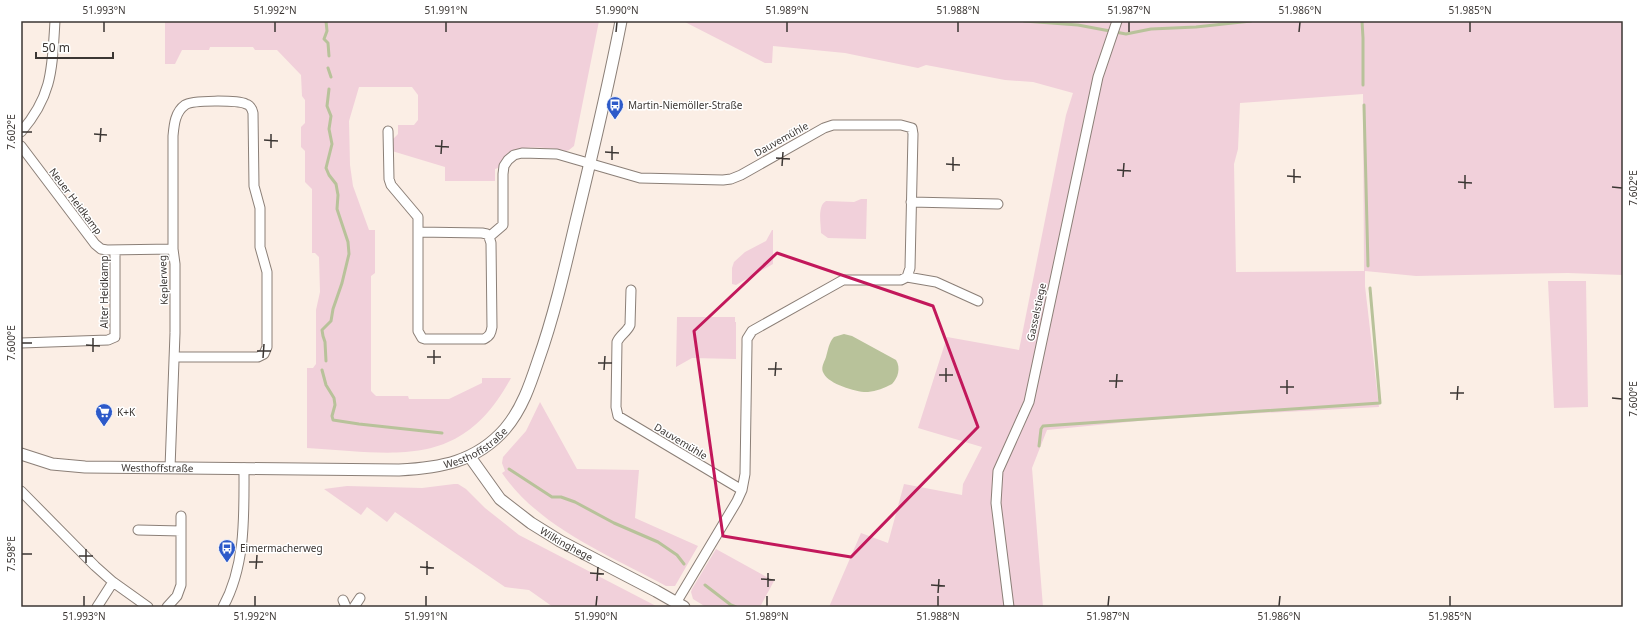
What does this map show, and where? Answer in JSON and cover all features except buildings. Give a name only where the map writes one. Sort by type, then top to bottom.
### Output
[{"type":"street","points":[[21,132],[33,117],[47,90],[52,68],[55,21]]},
{"type":"street","name":"Westhoffstraße","points":[[21,454],[52,464],[68,466],[347,470],[421,469],[445,465],[470,457],[483,448],[505,429],[517,411],[529,388],[549,328],[602,114],[621,21]]},
{"type":"street","name":"Gasselstiege","points":[[1009,607],[996,503],[998,471],[1029,402],[1098,78],[1117,21]]},
{"type":"street","name":"Keplerweg","points":[[170,468],[174,358],[175,264],[173,249],[173,136],[175,120],[179,111],[185,104],[195,102],[238,102],[246,104],[251,108],[253,113],[254,186],[260,208],[260,247],[267,272],[267,347],[264,354],[258,357],[174,358]]},
{"type":"street","name":"Dauvemühle","points":[[590,163],[640,178],[723,180],[741,175],[824,128],[833,125],[907,126],[912,128],[913,134],[910,268],[907,277]]},
{"type":"street","points":[[388,131],[389,179],[391,185],[418,217],[418,232],[418,331],[422,338],[425,339],[484,339],[488,337],[492,327],[490,237],[487,234],[482,233],[418,232]]},
{"type":"street","name":"Neuer Heidkamp","points":[[21,146],[95,244],[101,249],[173,249]]},
{"type":"street","points":[[490,237],[503,224],[504,166],[514,155],[522,153],[557,154],[590,163]]},
{"type":"street","points":[[911,202],[998,204]]},
{"type":"street","name":"Alter Heidkamp","points":[[21,343],[108,340],[115,336],[115,250]]},
{"type":"street","points":[[680,605],[742,490],[745,474],[747,339],[752,330],[843,280],[901,280],[907,277],[936,282],[978,301]]},
{"type":"street","name":"Dauvemühle","points":[[630,290],[630,325],[619,337],[617,342],[616,412],[622,419],[742,490]]},
{"type":"street","name":"Wilkinghege","points":[[470,457],[500,498],[530,523],[560,541],[680,605]]},
{"type":"street","points":[[223,607],[231,591],[239,564],[243,531],[244,468]]},
{"type":"street","points":[[21,491],[95,566],[113,582],[148,607]]},
{"type":"street","points":[[167,607],[177,596],[181,585],[181,516]]},
{"type":"street","points":[[138,530],[181,531]]},
{"type":"street","points":[[97,607],[113,582]]},
{"type":"street","points":[[354,607],[360,598]]},
{"type":"highlighted area","points":[[777,253],[933,306],[978,427],[851,557],[723,536],[694,331]]},
{"type":"shaded area","points":[[165,21],[599,21],[574,146],[566,151],[546,148],[524,148],[512,151],[505,156],[498,168],[495,169],[495,181],[445,181],[445,167],[392,151],[392,140],[398,134],[398,125],[414,125],[418,120],[418,95],[412,87],[359,87],[349,121],[350,165],[353,186],[369,230],[375,230],[375,273],[371,276],[371,391],[376,396],[408,396],[409,399],[449,399],[482,383],[482,378],[511,378],[492,408],[471,429],[448,442],[424,450],[397,453],[307,448],[307,368],[313,368],[316,364],[316,310],[320,292],[319,257],[315,253],[312,253],[312,189],[305,182],[305,151],[301,147],[301,127],[305,123],[305,100],[302,96],[301,75],[277,50],[255,50],[253,47],[210,47],[209,50],[182,50],[175,64],[165,64]]},
{"type":"shaded area","points":[[683,21],[1623,21],[1623,275],[1568,273],[1416,276],[1365,271],[1365,286],[1379,407],[1169,418],[1047,430],[1032,468],[1043,607],[829,607],[861,533],[888,543],[904,484],[962,495],[963,484],[982,447],[918,428],[947,337],[1019,350],[1066,115],[1073,93],[1033,82],[1005,80],[926,65],[918,68],[845,53],[773,46],[772,63],[765,63]],"holes":[[[1363,94],[1364,271],[1236,272],[1234,164],[1238,149],[1240,103]]]},
{"type":"shaded area","points":[[861,199],[867,199],[866,239],[828,238],[821,233],[820,211],[823,203],[826,201],[854,202]]},
{"type":"shaded area","points":[[772,230],[773,264],[736,285],[732,284],[732,268],[734,262],[745,252],[766,241]]},
{"type":"shaded area","points":[[1548,281],[1586,281],[1588,407],[1554,408]]},
{"type":"shaded area","points":[[677,317],[735,317],[736,359],[692,358],[676,367]]},
{"type":"shaded area","points":[[844,334],[852,336],[896,360],[898,363],[898,373],[892,384],[877,390],[863,392],[844,387],[827,378],[822,368],[830,344],[834,337]]},
{"type":"shaded area","points":[[540,402],[577,469],[639,470],[635,518],[698,546],[675,586],[666,586],[599,551],[556,525],[536,510],[502,473],[505,471],[502,463],[503,457],[526,431]]},
{"type":"shaded area","points":[[458,484],[466,489],[485,508],[519,535],[658,607],[553,607],[529,590],[505,587],[395,512],[387,522],[367,507],[361,515],[324,489],[347,486],[422,488]]},
{"type":"shaded area","points":[[716,549],[774,581],[760,607],[706,607],[693,599],[691,592],[692,589]]},
{"type":"waterway","points":[[326,21],[327,31],[324,39],[328,43],[329,56]]},
{"type":"waterway","points":[[1024,21],[1078,25],[1126,34],[1151,29],[1196,27],[1251,21]]},
{"type":"waterway","points":[[1362,21],[1363,85]]},
{"type":"waterway","points":[[328,68],[331,77]]},
{"type":"waterway","points":[[326,361],[325,342],[322,330],[331,321],[349,254],[348,242],[337,209],[338,195],[336,184],[326,168],[332,144],[329,129],[331,116],[327,106],[329,89]]},
{"type":"waterway","points":[[1364,105],[1368,266]]},
{"type":"waterway","points":[[1039,446],[1041,429],[1043,426],[1380,403],[1370,288]]},
{"type":"waterway","points":[[322,370],[326,385],[334,398],[335,405],[332,416],[333,420],[442,433]]},
{"type":"waterway","points":[[509,469],[552,497],[561,497],[575,502],[614,523],[658,542],[677,555],[684,564]]},
{"type":"waterway","points":[[705,585],[731,605],[736,607]]},
{"type":"place","name":"Martin-Niemöller-Straße","points":[[615,120]]},
{"type":"place","name":"K+K","points":[[104,427]]},
{"type":"place","name":"Eimermacherweg","points":[[227,563]]}]
